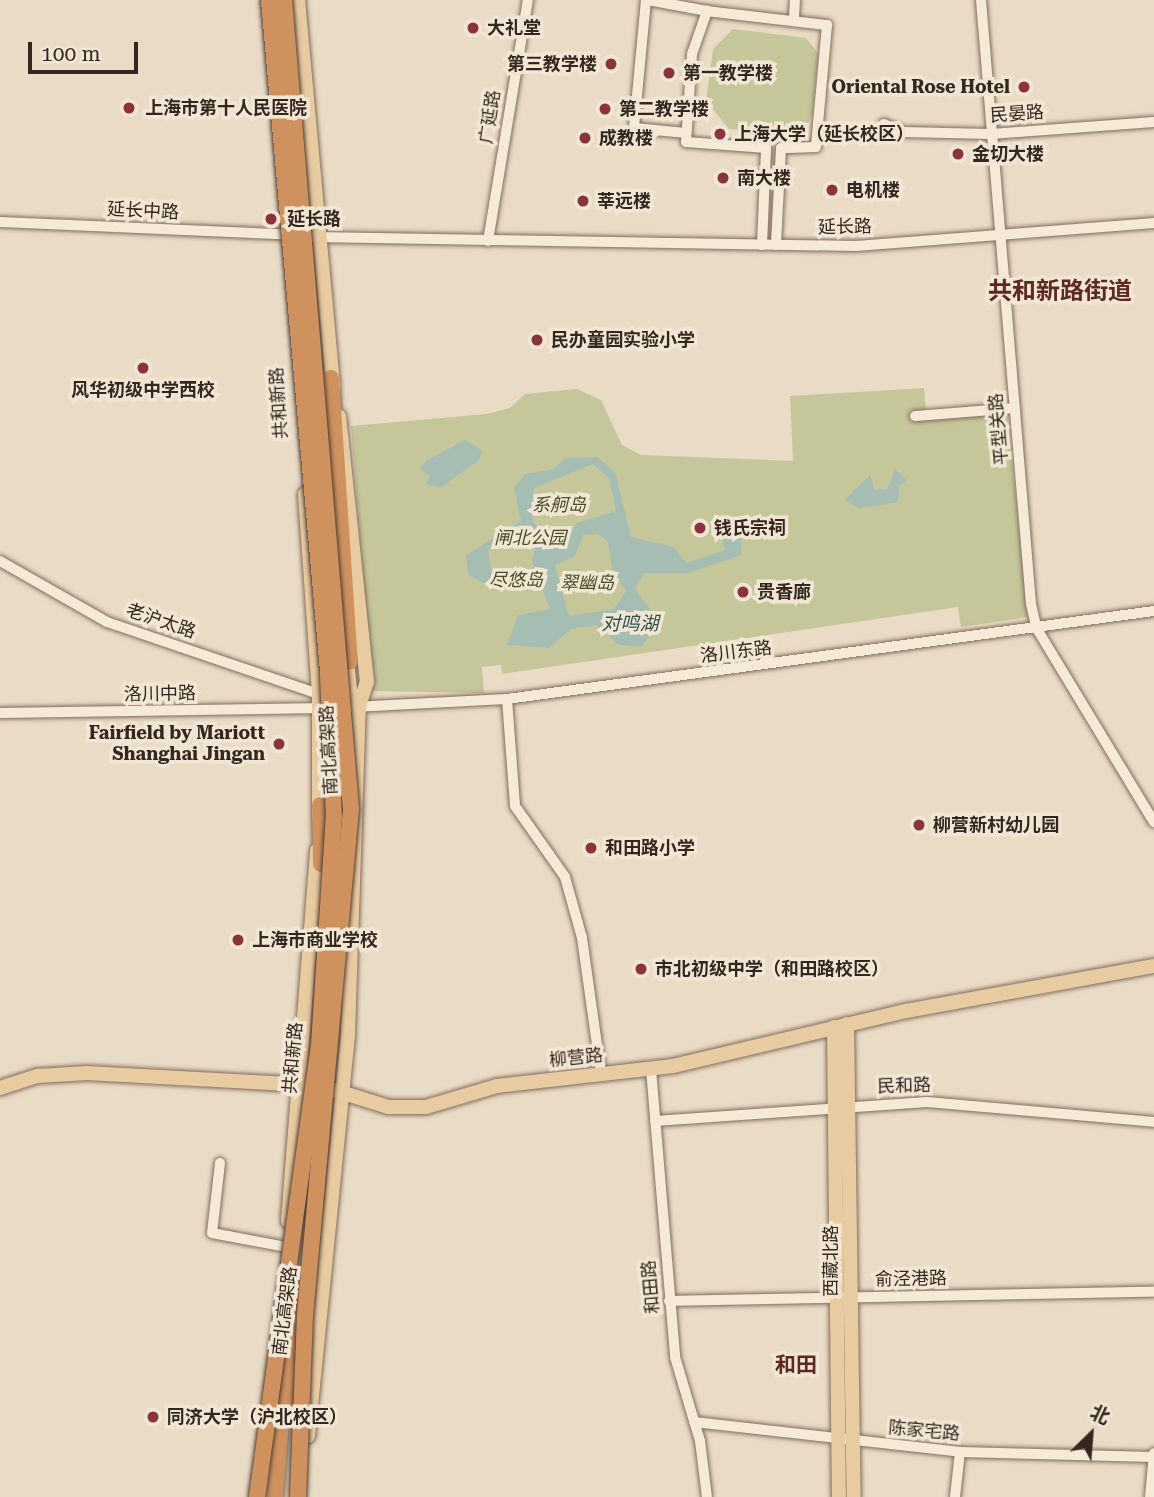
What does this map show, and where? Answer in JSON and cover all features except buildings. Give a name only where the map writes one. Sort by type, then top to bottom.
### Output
[{"type":"highway","name":"南北高架路","points":[[269,0],[334,766],[328,931],[275,1497]]},
{"type":"highway","name":"南北高架路","points":[[284,0],[348,727],[345,931],[305,1315],[288,1433],[286,1497]]},
{"type":"highway","points":[[331,378],[348,727]]},
{"type":"highway","points":[[308,1141],[321,864],[320,805]]},
{"type":"highway","points":[[257,1497],[303,1184]]},
{"type":"highway","points":[[298,1497],[305,1315]]},
{"type":"main road","name":"共和新路","points":[[262,0],[285,234],[320,701],[320,805],[326,882],[286,1248],[284,1313]]},
{"type":"main road","points":[[298,0],[331,378],[358,561],[367,682],[359,706],[359,845],[345,1005],[299,1409],[298,1497]]},
{"type":"main road","points":[[331,378],[328,457],[351,699],[359,706]]},
{"type":"main road","name":"柳营路","points":[[0,1088],[38,1076],[87,1073],[305,1084],[336,1090],[388,1107],[426,1107],[497,1086],[651,1069],[840,1026],[1154,966]]},
{"type":"main road","name":"西藏北路","points":[[840,1026],[844,1297],[855,1497]]},
{"type":"main road","name":"共和新路","points":[[266,1497],[265,1424],[284,1313],[305,1084]]},
{"type":"main road","points":[[298,1497],[311,1393],[336,1090]]},
{"type":"main road","name":"西藏北路","points":[[839,1497],[837,1441],[844,1297]]},
{"type":"main road","points":[[299,1409],[311,1393]]},
{"type":"street","name":"广延路","points":[[488,240],[528,0]]},
{"type":"street","points":[[687,134],[634,128],[647,0],[707,10],[794,18],[827,25],[826,77],[816,147],[766,148],[686,142],[687,134],[692,54],[707,10]]},
{"type":"street","points":[[794,18],[795,0]]},
{"type":"street","name":"平型关路","points":[[981,0],[1014,408],[1037,629],[1154,822]]},
{"type":"street","name":"民晏路","points":[[884,124],[904,132],[990,134],[1154,122]]},
{"type":"street","points":[[762,245],[766,148]]},
{"type":"street","points":[[776,245],[781,148]]},
{"type":"street","name":"延长中路","points":[[0,222],[285,234]]},
{"type":"street","name":"延长路","points":[[285,234],[318,237],[776,245],[1002,236],[1154,223]]},
{"type":"street","points":[[915,416],[1014,408]]},
{"type":"street","name":"老沪太路","points":[[0,561],[107,622],[320,701]]},
{"type":"street","name":"洛川东路","points":[[320,701],[359,706],[507,699],[1154,611]]},
{"type":"street","points":[[507,699],[515,806],[565,877],[582,939],[601,1074]]},
{"type":"street","name":"洛川中路","points":[[0,713],[320,701]]},
{"type":"street","name":"和田路","points":[[651,1069],[676,1366],[694,1422],[707,1497]]},
{"type":"street","name":"民和路","points":[[655,1121],[842,1108],[983,1104],[1154,1122]]},
{"type":"street","points":[[220,1163],[212,1233],[286,1248]]},
{"type":"street","name":"俞泾港路","points":[[669,1301],[1154,1292]]},
{"type":"street","name":"陈家宅路","points":[[694,1422],[853,1443],[960,1452],[1153,1457]]},
{"type":"street","points":[[1150,1497],[1154,1450]]},
{"type":"street","points":[[955,1497],[960,1452]]},
{"type":"green space","points":[[733,29],[806,38],[818,53],[812,115],[803,134],[729,129],[706,101],[713,49]]},
{"type":"green space","name":"闸北公园","points":[[924,388],[926,412],[1006,407],[1028,617],[961,627],[958,607],[502,674],[501,665],[482,667],[484,693],[372,691],[351,426],[487,414],[510,408],[525,394],[577,389],[601,400],[622,445],[641,455],[793,461],[790,396]]},
{"type":"water","points":[[465,440],[483,451],[479,460],[440,488],[426,484],[430,476],[420,469],[426,461]]},
{"type":"water","name":"对鸣湖","points":[[597,457],[615,472],[631,537],[674,547],[686,563],[725,550],[719,527],[732,521],[740,529],[742,555],[688,573],[644,573],[635,589],[650,609],[651,634],[641,647],[619,645],[596,625],[571,629],[549,648],[507,645],[518,615],[550,609],[532,562],[536,544],[524,539],[488,549],[492,576],[485,584],[468,575],[466,555],[521,521],[514,488],[525,474],[553,469],[566,458]],"holes":[[[593,464],[609,478],[616,511],[577,523],[565,541],[553,543],[533,522],[534,488]],[[598,534],[608,542],[612,569],[626,591],[614,609],[569,616],[555,565],[575,556],[583,535]]]},
{"type":"water","points":[[895,469],[907,480],[899,486],[898,502],[860,508],[844,500],[870,475],[874,489],[887,490]]},
{"type":"place","name":"大礼堂","points":[[473,28]]},
{"type":"place","name":"第三教学楼","points":[[611,64]]},
{"type":"place","name":"第一教学楼","points":[[669,73]]},
{"type":"place","name":"Oriental Rose Hotel","points":[[1024,87]]},
{"type":"place","name":"上海市第十人民医院","points":[[129,108]]},
{"type":"place","name":"第二教学楼","points":[[605,109]]},
{"type":"place","name":"上海大学（延长校区）","points":[[720,134]]},
{"type":"place","name":"成教楼","points":[[585,138]]},
{"type":"place","name":"金切大楼","points":[[958,154]]},
{"type":"place","name":"南大楼","points":[[723,178]]},
{"type":"place","name":"电机楼","points":[[832,190]]},
{"type":"place","name":"莘远楼","points":[[583,201]]},
{"type":"place","name":"延长路","points":[[271,219]]},
{"type":"place","name":"民办童园实验小学","points":[[537,340]]},
{"type":"place","name":"风华初级中学西校","points":[[143,368]]},
{"type":"place","name":"钱氏宗祠","points":[[700,528]]},
{"type":"place","name":"贵香廊","points":[[743,592]]},
{"type":"place","name":"Fairfield by Mariott Shanghai Jingan","points":[[279,744]]},
{"type":"place","name":"柳营新村幼儿园","points":[[919,825]]},
{"type":"place","name":"和田路小学","points":[[591,848]]},
{"type":"place","name":"上海市商业学校","points":[[238,940]]},
{"type":"place","name":"市北初级中学（和田路校区）","points":[[641,969]]},
{"type":"place","name":"同济大学（沪北校区）","points":[[153,1417]]},
{"type":"district","name":"共和新路街道","points":[[1060,292]]},
{"type":"district","name":"和田","points":[[796,1365]]},
{"type":"park label","name":"系舸岛","points":[[559,505]]},
{"type":"park label","name":"尽悠岛","points":[[516,580]]},
{"type":"park label","name":"翠幽岛","points":[[587,583]]}]
